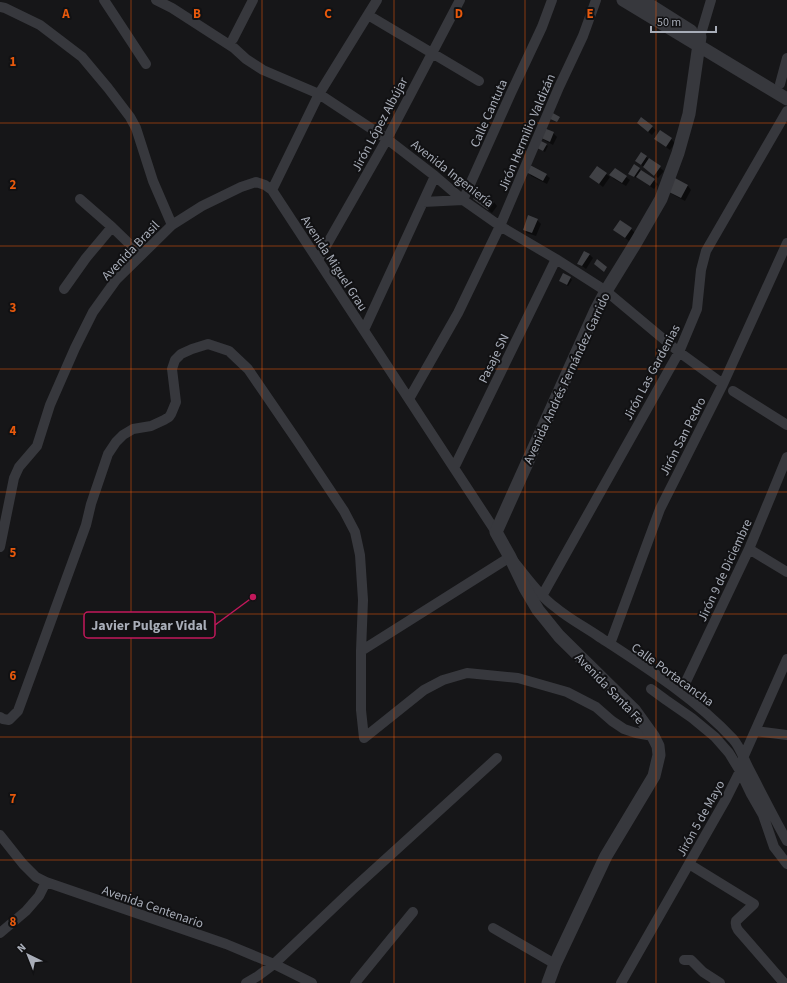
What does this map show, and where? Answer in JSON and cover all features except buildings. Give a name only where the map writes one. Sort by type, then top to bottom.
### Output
[{"type":"street","points":[[104,0],[146,64]]},
{"type":"street","name":"Avenida Ingeniería","points":[[156,0],[172,8],[234,48],[246,59],[262,70],[319,94],[387,139],[463,200],[500,226],[556,258],[606,291],[679,352],[722,384]]},
{"type":"street","points":[[234,39],[253,0]]},
{"type":"street","points":[[272,190],[319,94],[377,0]]},
{"type":"street","name":"Jirón López Albújar","points":[[318,260],[387,139],[460,0]]},
{"type":"street","name":"Calle Cantuta","points":[[463,200],[510,94],[542,27],[552,0]]},
{"type":"street","name":"Jirón Hermilio Valdizán","points":[[409,399],[458,313],[500,226],[583,36],[596,0]]},
{"type":"street","points":[[623,0],[783,86],[787,58]]},
{"type":"street","points":[[642,0],[655,4],[700,42],[787,99]]},
{"type":"street","name":"Avenida Andrés Fernández Garrido","points":[[496,532],[593,317],[606,291],[661,199],[678,154],[689,114],[700,42],[711,0]]},
{"type":"street","points":[[0,7],[40,25],[82,57],[108,88],[130,117],[136,128],[153,182],[172,225]]},
{"type":"street","points":[[368,15],[479,81]]},
{"type":"street","name":"Jirón Las Gardenias","points":[[542,596],[679,352],[698,309],[701,270],[706,251],[787,111]]},
{"type":"street","points":[[364,330],[435,176]]},
{"type":"street","name":"Avenida Brasil","points":[[0,547],[14,478],[19,467],[37,446],[50,405],[75,348],[93,312],[116,280],[172,225],[202,206],[241,187],[256,182],[265,185],[272,190]]},
{"type":"street","name":"Avenida Miguel Grau","points":[[272,190],[496,532]]},
{"type":"street","points":[[80,199],[141,255]]},
{"type":"street","points":[[423,202],[463,200]]},
{"type":"street","points":[[64,289],[86,258],[112,227]]},
{"type":"street","name":"Jirón San Pedro","points":[[610,644],[660,509],[722,384],[787,243]]},
{"type":"street","name":"Pasaje SN","points":[[454,468],[556,258]]},
{"type":"street","points":[[1,721],[9,720],[18,711],[86,525],[91,504],[108,454],[116,442],[129,431],[151,426],[169,418],[176,402],[172,369],[175,360],[181,354],[208,344],[229,351],[248,369],[344,511],[355,532],[360,555],[363,600],[361,710],[364,738],[424,690],[443,680],[467,673],[518,678],[567,692],[596,707],[624,729],[653,736]]},
{"type":"street","points":[[733,391],[787,425]]},
{"type":"street","name":"Jirón 9 de Diciembre","points":[[681,692],[748,549],[787,456]]},
{"type":"street","name":"Avenida Santa Fe","points":[[496,532],[538,610],[559,636],[635,711],[653,736],[658,746],[659,755],[654,776],[606,856],[555,964],[548,983]]},
{"type":"street","points":[[748,549],[787,572]]},
{"type":"street","points":[[361,651],[510,557]]},
{"type":"street","name":"Calle Portacancha","points":[[510,557],[542,596],[554,607],[681,692],[718,723],[740,749],[743,758],[787,841]]},
{"type":"street","name":"Jirón 5 de Mayo","points":[[621,983],[726,799],[740,771],[743,758],[755,731],[785,669],[787,659]]},
{"type":"street","points":[[651,689],[692,718],[715,737],[729,753],[763,815],[774,847],[787,864]]},
{"type":"street","points":[[755,731],[787,735]]},
{"type":"street","points":[[246,983],[274,964],[353,889],[497,758]]},
{"type":"street","name":"Avenida Centenario","points":[[0,835],[23,864],[36,877],[46,882],[226,944],[274,964],[312,983]]},
{"type":"street","points":[[689,864],[754,904],[736,921],[735,924],[738,930],[784,983]]},
{"type":"street","points":[[0,933],[26,911],[39,896],[46,882]]},
{"type":"street","points":[[354,983],[413,912]]},
{"type":"street","points":[[493,928],[555,964]]},
{"type":"street","points":[[684,960],[690,960],[703,972],[720,983]]},
{"type":"place","name":"Javier Pulgar Vidal","points":[[253,597]]}]
